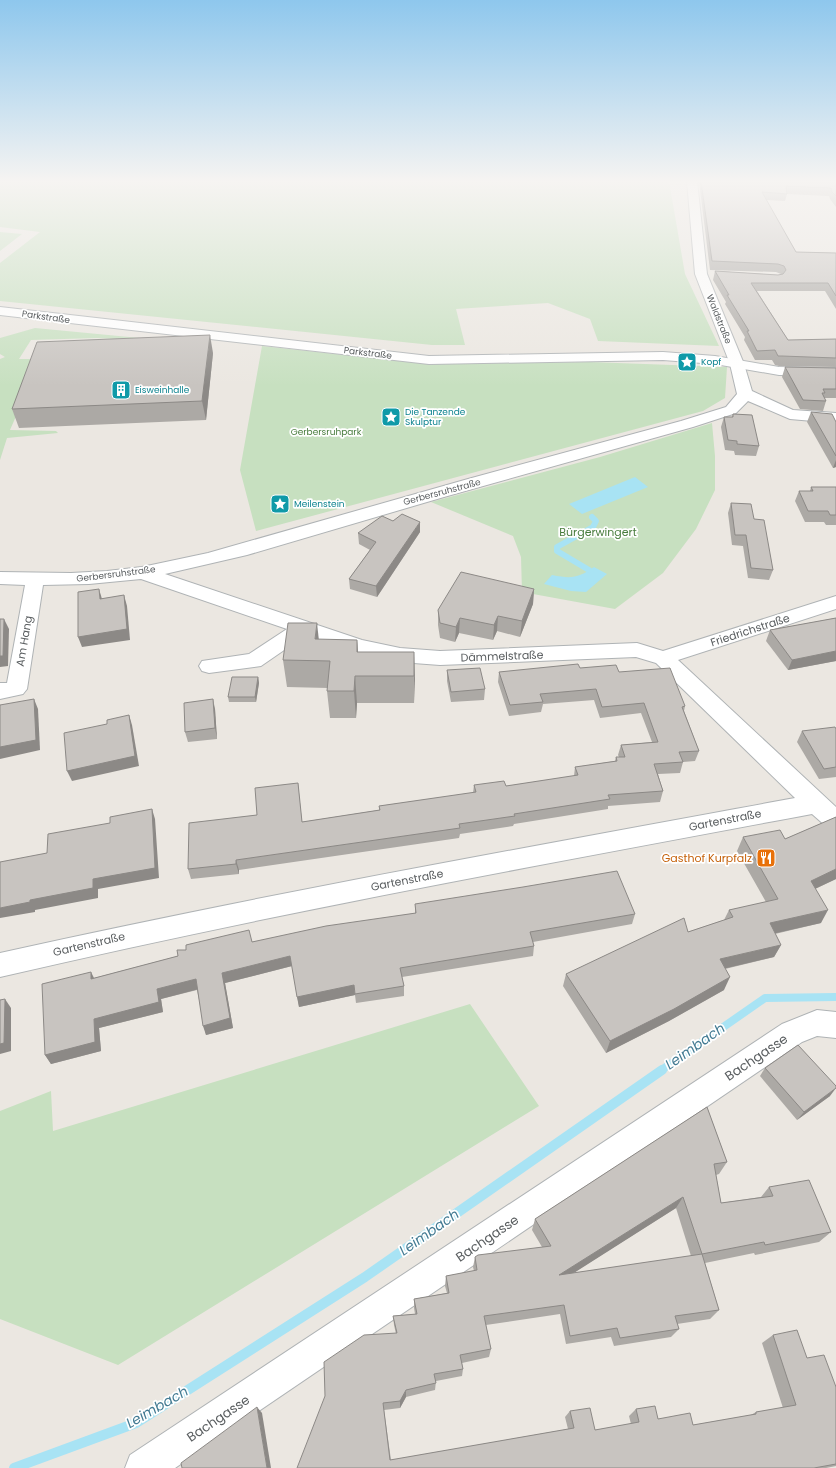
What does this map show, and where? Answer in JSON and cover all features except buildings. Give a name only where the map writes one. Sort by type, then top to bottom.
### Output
[{"type":"street","name":"Waldstraße","points":[[699,250],[701,274],[737,364]]},
{"type":"street","points":[[701,274],[716,275]]},
{"type":"street","name":"Parkstraße","points":[[0,311],[429,360],[663,356],[715,360],[737,364]]},
{"type":"street","points":[[836,372],[780,371],[737,364],[745,394],[790,414],[836,418]]},
{"type":"street","name":"Gerbersruhstraße","points":[[0,578],[87,579],[142,573],[274,542],[401,503],[687,424],[731,410],[737,405],[745,394]]},
{"type":"street","name":"Dämmelstraße","points":[[142,573],[359,646],[400,655],[440,658],[637,650],[663,658],[830,814]]},
{"type":"street","name":"Am Hang","points":[[0,691],[16,689],[35,579]]},
{"type":"street","name":"Friedrichstraße","points":[[663,658],[836,602]]},
{"type":"street","points":[[209,666],[254,661],[304,627]]},
{"type":"street","name":"Gartenstraße","points":[[0,965],[151,930],[346,891],[830,814]]},
{"type":"street","name":"Bachgasse","points":[[143,1468],[792,1033],[817,1023],[836,1025]]},
{"type":"green space","points":[[17,250],[681,250],[685,274],[719,346],[598,341],[590,319],[548,303],[456,309],[465,345],[432,345],[0,301],[0,263]]},
{"type":"green space","points":[[35,328],[192,343],[97,338],[31,340],[19,359],[41,359],[10,430],[56,431],[58,433],[7,438],[0,460],[0,359],[5,357],[0,354],[0,338]]},
{"type":"green space","name":"Gerbersruhpark","points":[[262,346],[429,364],[590,362],[727,367],[725,398],[703,411],[256,531],[240,470]]},
{"type":"green space","name":"Bürgerwingert","points":[[712,423],[715,456],[715,490],[696,529],[663,573],[615,609],[522,592],[521,557],[513,536],[431,502],[600,457]]},
{"type":"green space","points":[[470,1004],[539,1106],[118,1365],[0,1319],[0,1111],[51,1091],[53,1131]]},
{"type":"water","points":[[635,477],[648,487],[582,514],[569,504]]},
{"type":"water","points":[[594,567],[607,574],[586,592],[571,591],[544,584],[552,575],[574,577]]},
{"type":"waterway","points":[[589,570],[557,551],[557,547],[593,527],[596,521],[592,517]]},
{"type":"waterway","name":"Leimbach","points":[[660,1071],[765,998],[836,997]]},
{"type":"waterway","name":"Leimbach","points":[[14,1468],[136,1423],[365,1277],[662,1070]]},
{"type":"place","name":"Kopf","points":[[687,362]]},
{"type":"place","name":"Eisweinhalle","points":[[121,390]]},
{"type":"place","name":"Die Tanzende Skulptur","points":[[391,417]]},
{"type":"place","name":"Meilenstein","points":[[280,504]]},
{"type":"place","name":"Gasthof Kurpfalz","points":[[766,858]]}]
